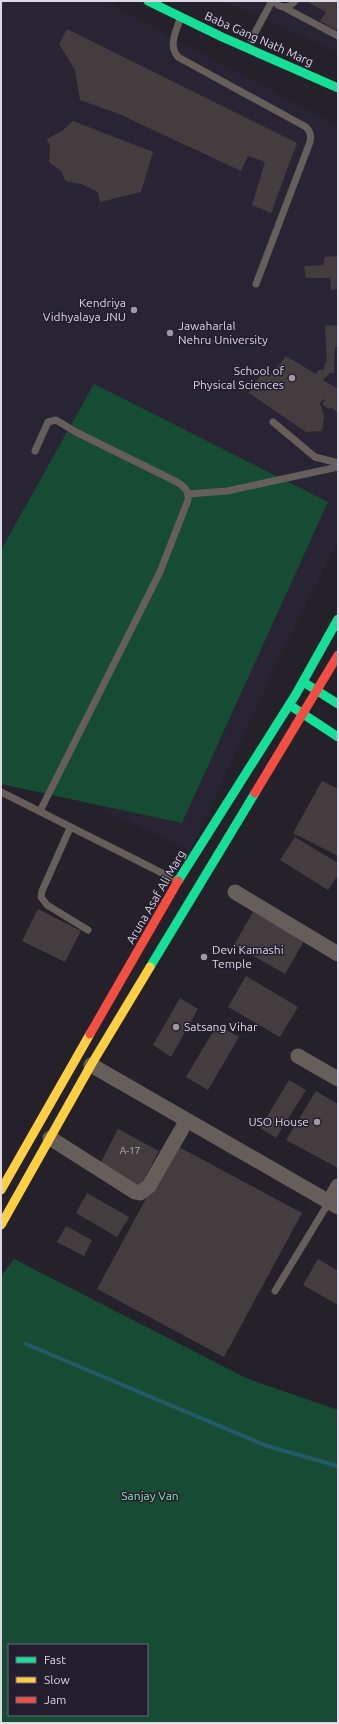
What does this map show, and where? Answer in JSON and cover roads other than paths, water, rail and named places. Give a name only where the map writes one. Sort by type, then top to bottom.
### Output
[{"type":"main road","name":"Baba Gang Nath Marg","points":[[148,1],[181,17],[268,50]]},
{"type":"main road","name":"Baba Gang Nath Marg","points":[[169,1],[251,40],[338,88]]},
{"type":"main road","name":"Aruna Asaf Ali Marg","points":[[1,1190],[178,881],[289,705],[338,619]]},
{"type":"main road","points":[[1,1225],[91,1065],[338,655]]},
{"type":"main road","points":[[303,682],[338,704]]},
{"type":"main road","points":[[289,705],[338,737]]},
{"type":"street","points":[[178,881],[196,891]]},
{"type":"street","points":[[235,892],[338,954]]},
{"type":"street","points":[[298,1056],[338,1079]]},
{"type":"street","points":[[91,1065],[334,1205],[338,1186]]},
{"type":"street","points":[[50,1138],[135,1192],[140,1193],[149,1186],[187,1120]]},
{"type":"lane","points":[[251,40],[273,1],[277,5],[338,36]]},
{"type":"lane","points":[[285,8],[292,5],[295,1]]},
{"type":"lane","points":[[181,17],[172,43],[173,51],[178,57],[306,127],[311,136],[256,284]]},
{"type":"lane","points":[[35,451],[48,422],[56,420],[76,432],[177,482],[185,488],[189,494],[160,572],[40,811]]},
{"type":"lane","points":[[273,422],[315,457],[338,462]]},
{"type":"lane","points":[[189,494],[227,491],[338,467]]},
{"type":"lane","points":[[1,792],[178,881]]},
{"type":"lane","points":[[70,828],[42,891],[41,897],[47,905],[88,930]]},
{"type":"lane","points":[[275,1291],[334,1205]]},
{"type":"waterway","points":[[26,1344],[267,1446],[338,1466]]},
{"type":"place","name":"Kendriya Vidhyalaya JNU","points":[[134,310]]},
{"type":"place","name":"Jawaharlal Nehru University","points":[[170,333]]},
{"type":"place","name":"School of Physical Sciences","points":[[292,378]]},
{"type":"place","name":"Devi Kamashi Temple","points":[[204,957]]},
{"type":"place","name":"Satsang Vihar","points":[[176,1027]]},
{"type":"place","name":"USO House","points":[[317,1122]]},
{"type":"park label","name":"Sanjay Van","points":[[150,1496]]}]
